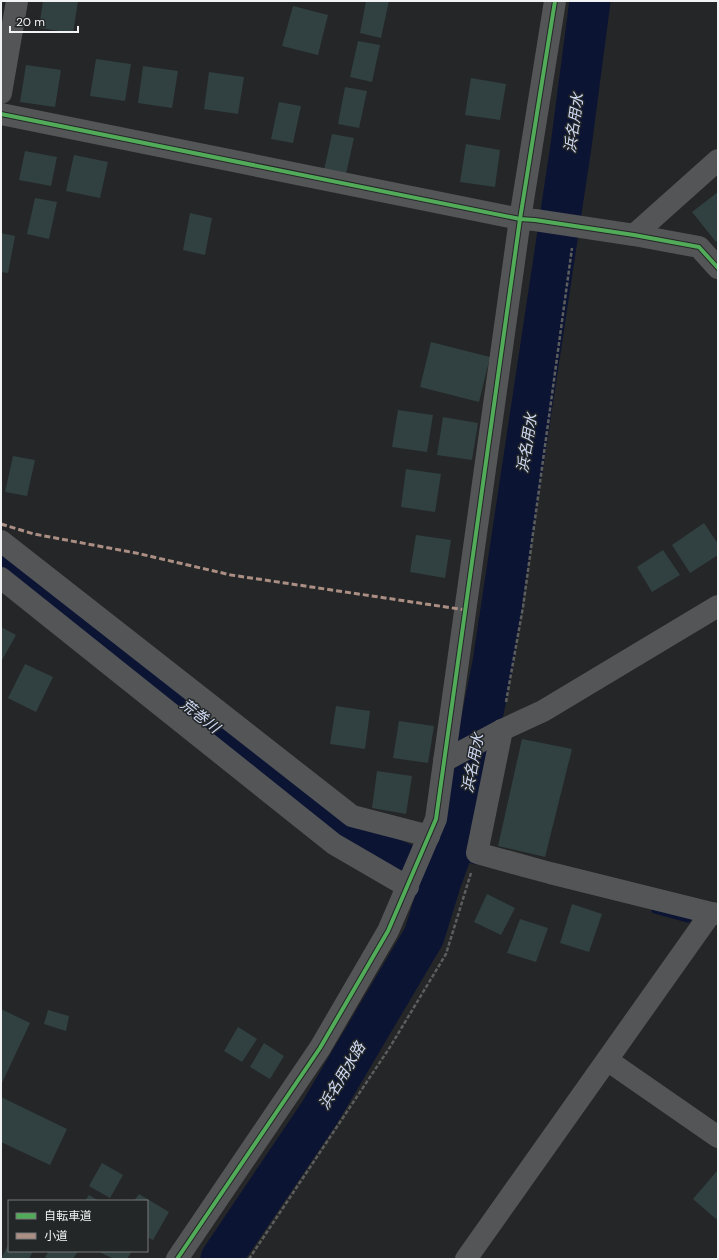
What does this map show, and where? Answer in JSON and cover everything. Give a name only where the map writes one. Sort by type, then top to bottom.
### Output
[{"type":"street","points":[[1,93],[17,1]]},
{"type":"street","points":[[177,1259],[320,1048],[388,931],[436,819],[527,220],[555,1]]},
{"type":"street","points":[[1,114],[527,220],[634,235],[699,247],[718,268]]},
{"type":"street","points":[[634,235],[718,160]]},
{"type":"street","points":[[1,541],[352,816],[429,836]]},
{"type":"street","points":[[1,578],[334,844],[408,887]]},
{"type":"street","points":[[444,760],[543,711],[718,606]]},
{"type":"street","points":[[466,1259],[608,1060],[715,914],[550,873],[477,853],[502,730]]},
{"type":"street","points":[[608,1060],[718,1137]]},
{"type":"path","points":[[502,730],[523,607],[575,226]]},
{"type":"path","points":[[249,1259],[390,1047],[446,954],[477,853]]},
{"type":"building","points":[[43,1],[78,1],[73,33],[39,28]]},
{"type":"building","points":[[366,1],[389,1],[381,38],[360,33]]},
{"type":"building","points":[[293,6],[328,15],[318,55],[282,46]]},
{"type":"building","points":[[358,41],[380,45],[372,82],[350,77]]},
{"type":"building","points":[[96,59],[131,64],[125,101],[90,96]]},
{"type":"building","points":[[26,65],[61,70],[55,107],[20,102]]},
{"type":"building","points":[[143,66],[178,71],[172,108],[138,103]]},
{"type":"building","points":[[209,72],[244,77],[238,114],[204,109]]},
{"type":"building","points":[[471,78],[506,84],[500,120],[465,115]]},
{"type":"building","points":[[345,87],[367,91],[359,128],[338,124]]},
{"type":"building","points":[[279,102],[301,106],[293,143],[271,139]]},
{"type":"building","points":[[332,134],[354,138],[346,174],[324,170]]},
{"type":"building","points":[[466,144],[500,150],[495,187],[460,182]]},
{"type":"building","points":[[25,151],[57,157],[51,186],[19,180]]},
{"type":"building","points":[[74,155],[108,162],[100,198],[66,191]]},
{"type":"building","points":[[718,192],[718,240],[716,242],[692,212]]},
{"type":"building","points":[[35,198],[57,202],[49,239],[27,234]]},
{"type":"building","points":[[190,213],[212,218],[205,255],[183,250]]},
{"type":"building","points":[[1,233],[15,236],[8,273],[1,272]]},
{"type":"building","points":[[431,342],[490,357],[479,402],[420,387]]},
{"type":"building","points":[[398,410],[433,415],[427,452],[392,447]]},
{"type":"building","points":[[443,417],[478,423],[472,460],[437,455]]},
{"type":"building","points":[[13,456],[35,460],[27,496],[5,492]]},
{"type":"building","points":[[406,469],[441,474],[435,512],[401,507]]},
{"type":"building","points":[[704,523],[718,544],[718,555],[690,573],[672,545]]},
{"type":"building","points":[[416,535],[451,540],[445,578],[410,572]]},
{"type":"building","points":[[663,550],[680,575],[652,592],[637,567]]},
{"type":"building","points":[[1,627],[16,635],[1,662]]},
{"type":"building","points":[[25,664],[53,677],[36,712],[8,698]]},
{"type":"building","points":[[336,706],[370,711],[365,749],[330,744]]},
{"type":"building","points":[[399,721],[434,726],[428,763],[393,758]]},
{"type":"building","points":[[522,739],[572,749],[545,857],[498,846]]},
{"type":"building","points":[[377,771],[412,776],[406,814],[372,808]]},
{"type":"building","points":[[487,894],[515,908],[501,935],[474,922]]},
{"type":"building","points":[[572,904],[602,914],[589,952],[560,943]]},
{"type":"building","points":[[520,919],[548,928],[536,962],[507,953]]},
{"type":"building","points":[[1,1009],[30,1023],[1,1085]]},
{"type":"building","points":[[48,1010],[69,1016],[66,1031],[44,1024]]},
{"type":"building","points":[[238,1027],[257,1039],[242,1062],[224,1051]]},
{"type":"building","points":[[264,1043],[284,1056],[270,1079],[250,1067]]},
{"type":"building","points":[[1,1097],[67,1129],[50,1165],[1,1142]]},
{"type":"building","points":[[102,1163],[123,1175],[110,1198],[89,1186]]},
{"type":"building","points":[[717,1171],[718,1217],[716,1219],[693,1199]]},
{"type":"building","points":[[139,1194],[169,1212],[153,1240],[148,1238],[148,1200],[135,1200]]},
{"type":"building","points":[[89,1195],[97,1200],[86,1200]]},
{"type":"building","points":[[8,1245],[8,1252],[32,1252],[29,1259],[1,1259]]},
{"type":"building","points":[[48,1252],[77,1252],[73,1259],[48,1259],[45,1257]]},
{"type":"building","points":[[99,1252],[131,1252],[127,1259],[114,1259]]},
{"type":"waterway","name":"浜名用水","points":[[221,1259],[320,1112],[424,936],[451,853],[465,803],[493,663],[571,146],[590,1]]},
{"type":"waterway","name":"荒巻川","points":[[1,560],[223,734],[342,837],[402,863]]},
{"type":"waterway","points":[[451,853],[475,861]]},
{"type":"waterway","points":[[655,910],[688,919]]},
{"type":"marked path","points":[[1,524],[34,534],[136,553],[231,575],[466,610]]},
{"type":"cycle path","points":[[177,1259],[320,1048],[388,931],[436,819],[520,219],[555,1]]},
{"type":"cycle path","points":[[1,114],[520,219],[634,235],[699,247],[718,268]]},
{"type":"water label","name":"浜名用水路","points":[[342,1076]]}]
